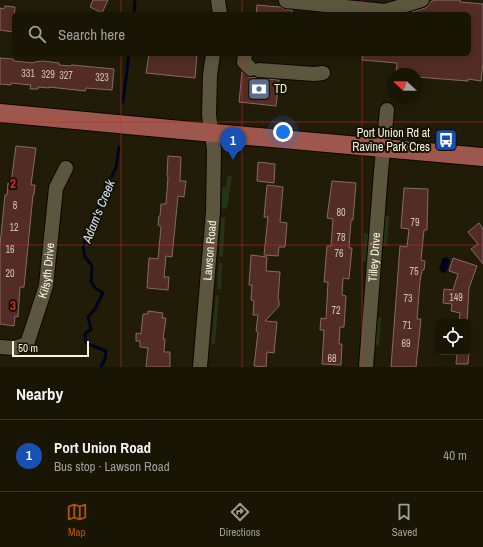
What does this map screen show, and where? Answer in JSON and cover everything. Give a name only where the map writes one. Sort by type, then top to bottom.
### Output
[{"type":"main road","points":[[0,113],[483,157]]},
{"type":"street","points":[[218,0],[220,12]]},
{"type":"street","points":[[286,0],[386,11],[422,0]]},
{"type":"street","name":"Lawson Road","points":[[200,367],[213,212],[214,149],[209,115],[210,75],[214,56]]},
{"type":"street","points":[[245,56],[244,62],[255,69],[314,74],[323,73]]},
{"type":"street","name":"Tilley Drive","points":[[366,367],[387,110]]},
{"type":"street","name":"Kilsyth Drive","points":[[0,347],[14,348],[27,344],[34,328],[46,286],[56,188],[66,168]]},
{"type":"green space","points":[[227,176],[232,176],[227,209],[222,208],[222,187],[226,187]]},
{"type":"green space","points":[[384,215],[389,216],[387,245],[382,245]]},
{"type":"green space","points":[[225,217],[223,257],[219,256],[221,218]]},
{"type":"green space","points":[[364,233],[369,234],[367,261],[362,261]]},
{"type":"green space","points":[[219,263],[222,263],[221,289],[217,289]]},
{"type":"green space","points":[[219,295],[215,344],[211,343],[216,296]]},
{"type":"green space","points":[[381,317],[379,346],[374,345],[376,318]]},
{"type":"water","points":[[447,257],[450,261],[446,272],[442,273],[439,269],[443,258]]},
{"type":"building","points":[[93,0],[108,0],[102,12],[90,7]]},
{"type":"building","points":[[435,0],[460,0],[460,2],[483,4],[483,63],[481,81],[468,79],[468,81],[423,77],[423,68],[396,68],[397,63],[362,60],[363,56],[471,56],[471,12],[412,12],[428,6],[430,2]]},
{"type":"building","points":[[257,5],[280,7],[292,10],[292,12],[256,12]]},
{"type":"building","points":[[5,6],[15,7],[15,12],[12,12],[12,32],[0,30],[0,8],[4,9]]},
{"type":"building","points":[[149,56],[197,56],[195,78],[146,73]]},
{"type":"building","points":[[0,58],[33,63],[43,61],[59,63],[59,65],[114,69],[112,90],[86,88],[85,91],[49,87],[30,89],[31,85],[11,83],[11,85],[0,84]]},
{"type":"building","name":"TD","points":[[242,72],[249,77],[279,80],[276,106],[239,102]]},
{"type":"building","points":[[16,146],[36,148],[31,185],[35,185],[24,287],[20,287],[18,317],[15,316],[14,326],[0,324],[0,245],[5,195],[7,195],[8,183],[11,183]]},
{"type":"building","points":[[168,156],[181,157],[180,181],[186,181],[184,197],[178,196],[172,257],[166,256],[164,277],[169,277],[168,290],[147,288],[149,258],[158,259],[161,227],[158,225],[161,204],[166,204]]},
{"type":"building","points":[[258,162],[275,164],[274,183],[257,181]]},
{"type":"building","points":[[332,181],[356,183],[353,220],[351,220],[349,248],[352,248],[349,279],[343,278],[342,295],[346,296],[344,327],[340,327],[339,344],[342,344],[341,365],[322,364],[324,330],[320,330],[321,318],[326,319],[328,282],[324,282],[327,246],[331,246],[333,219],[327,218]]},
{"type":"building","points":[[267,185],[283,187],[280,222],[287,223],[285,247],[279,247],[278,256],[264,255],[268,217],[264,217]]},
{"type":"building","points":[[404,188],[428,189],[427,230],[424,230],[421,260],[425,261],[424,270],[422,270],[420,281],[417,319],[421,319],[416,367],[391,367],[400,246],[407,247],[409,229],[401,228]]},
{"type":"building","points":[[479,223],[483,229],[483,264],[471,249],[478,244],[468,232]]},
{"type":"building","points":[[251,255],[267,257],[266,271],[280,272],[278,299],[279,306],[265,321],[277,322],[274,353],[267,352],[266,367],[254,366],[258,332],[256,331],[258,315],[253,315],[254,301],[251,300],[252,285],[249,285]]},
{"type":"building","points":[[453,258],[477,266],[469,288],[467,319],[459,319],[460,313],[451,311],[452,304],[443,303],[444,289],[453,290],[458,274],[449,271]]},
{"type":"building","points":[[148,311],[163,313],[162,318],[166,318],[163,339],[165,339],[164,352],[170,352],[170,367],[146,367],[148,348],[140,347],[140,341],[136,341],[136,333],[141,334],[143,314],[148,314]]},
{"type":"building","points":[[457,355],[469,355],[468,364],[456,364]]},
{"type":"waterway","name":"Adam's Creek","points":[[134,12],[135,0]]},
{"type":"waterway","name":"Adam's Creek","points":[[123,102],[129,56]]},
{"type":"waterway","name":"Adam's Creek","points":[[101,367],[105,359],[106,351],[86,343],[85,334],[91,329],[88,317],[95,309],[103,293],[95,288],[91,281],[92,266],[85,257],[83,247],[104,191],[116,168],[119,147]]},
{"type":"place","name":"TD","points":[[259,89]]},
{"type":"place","name":"Port Union Rd at Ravine Park Cres","points":[[446,140]]},
{"type":"place","name":"Port Union Road","points":[[233,160]]}]
